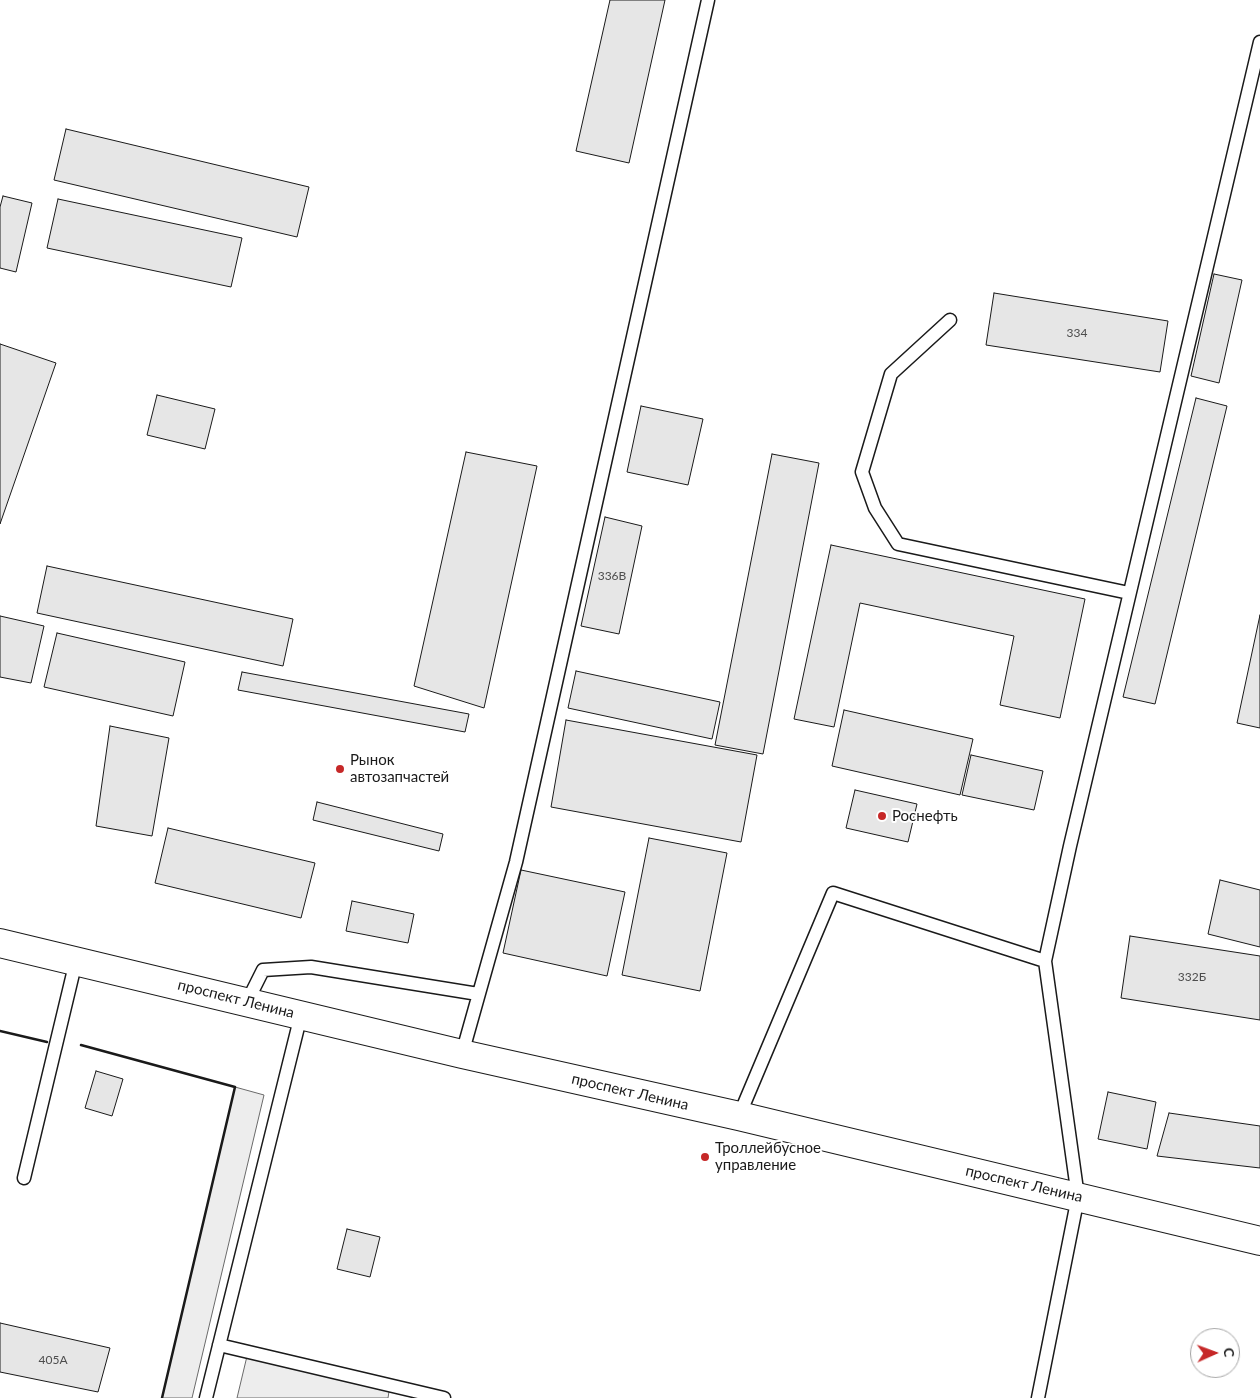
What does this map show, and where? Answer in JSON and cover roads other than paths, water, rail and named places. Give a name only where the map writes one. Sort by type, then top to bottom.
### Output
[{"type":"main road","name":"проспект Ленина","points":[[0,943],[462,1054],[739,1116],[1260,1241]]},
{"type":"lane","points":[[462,1054],[516,862],[708,0]]},
{"type":"lane","points":[[1038,1398],[1078,1197],[1045,961],[1129,593],[1260,42]]},
{"type":"lane","points":[[950,320],[891,374],[862,472],[875,508],[898,544],[1129,593]]},
{"type":"lane","points":[[739,1116],[832,893],[1045,961]]},
{"type":"lane","points":[[24,1178],[76,961]]},
{"type":"lane","points":[[247,1002],[263,970],[311,967],[478,994]]},
{"type":"lane","points":[[206,1398],[301,1015]]},
{"type":"lane","points":[[219,1345],[444,1398]]},
{"type":"place","name":"Рынок автозапчастей","points":[[340,769]]},
{"type":"place","name":"Роснефть","points":[[882,816]]},
{"type":"place","name":"Троллейбусное управление","points":[[705,1157]]}]
